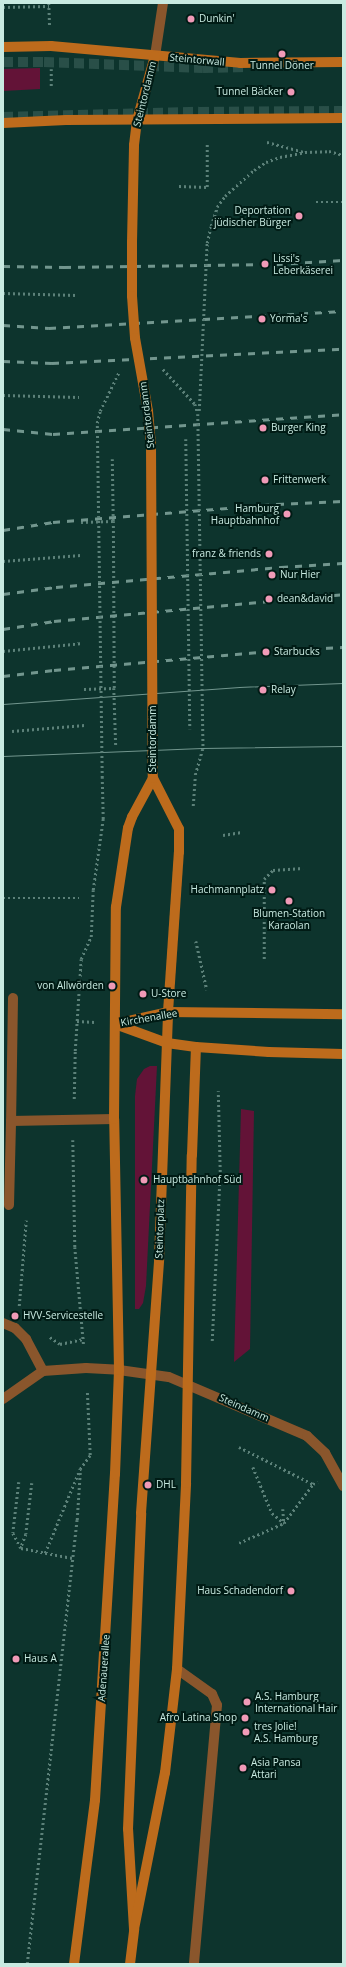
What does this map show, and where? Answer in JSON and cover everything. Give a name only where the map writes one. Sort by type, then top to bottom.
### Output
[{"type":"main road","name":"Steintorwall","points":[[3,47],[51,46],[240,63],[343,62]]},
{"type":"main road","name":"Steintordamm","points":[[155,56],[137,120],[134,145],[131,186],[132,296],[135,338],[148,411],[151,445],[153,778],[179,829],[179,852],[168,1012]]},
{"type":"main road","points":[[3,123],[66,120],[343,118]]},
{"type":"main road","name":"Steintordamm","points":[[115,1024],[116,906],[128,828],[132,817],[153,778]]},
{"type":"main road","name":"Kirchenallee","points":[[115,1024],[168,1012],[343,1014]]},
{"type":"main road","name":"Steintorplatz","points":[[150,1374],[159,1260],[168,1012]]},
{"type":"main road","points":[[115,1024],[114,1119],[119,1370]]},
{"type":"main road","name":"Kirchenallee","points":[[115,1024],[167,1043],[196,1047],[269,1052],[343,1054]]},
{"type":"main road","points":[[130,1964],[134,1929],[164,1780],[177,1669],[186,1484],[192,1155],[196,1047]]},
{"type":"main road","name":"Adenauerallee","points":[[74,1964],[95,1800],[111,1561],[119,1370]]},
{"type":"main road","points":[[134,1929],[128,1829],[143,1478],[150,1374]]},
{"type":"street","points":[[155,56],[163,3]]},
{"type":"street","points":[[9,1205],[12,998]]},
{"type":"street","points":[[11,1121],[114,1119]]},
{"type":"street","points":[[3,1323],[15,1328],[26,1339],[43,1371],[3,1399]]},
{"type":"street","name":"Steindamm","points":[[43,1371],[86,1368],[119,1370],[169,1377],[187,1383],[307,1436],[325,1453],[343,1486]]},
{"type":"street","points":[[177,1669],[212,1694],[217,1705],[194,1964]]},
{"type":"path","points":[[3,8],[49,4]]},
{"type":"path","points":[[51,69],[51,86]]},
{"type":"path","points":[[266,142],[305,152]]},
{"type":"path","points":[[179,186],[207,187],[207,144]]},
{"type":"path","points":[[193,807],[195,778],[203,749],[198,414],[207,243],[217,207],[225,196],[239,182],[266,162],[280,157],[305,152],[329,151],[343,155]]},
{"type":"path","points":[[316,202],[343,202]]},
{"type":"path","points":[[3,293],[56,296],[76,295]]},
{"type":"path","points":[[160,366],[195,404],[198,414]]},
{"type":"path","points":[[45,1553],[80,1470],[90,1454],[86,1368],[75,1247],[73,1120],[74,1051],[81,959],[91,937],[93,890],[103,819],[97,423],[100,411],[119,371]]},
{"type":"path","points":[[3,395],[79,398]]},
{"type":"path","points":[[186,439],[190,729]]},
{"type":"path","points":[[112,459],[116,747]]},
{"type":"path","points":[[81,522],[113,521]]},
{"type":"path","points":[[3,561],[81,555]]},
{"type":"path","points":[[3,651],[83,642]]},
{"type":"path","points":[[84,689],[114,688]]},
{"type":"path","points":[[12,731],[85,725]]},
{"type":"path","points":[[223,836],[242,832]]},
{"type":"path","points":[[264,959],[264,879],[272,870],[303,868]]},
{"type":"path","points":[[3,898],[79,898]]},
{"type":"path","points":[[195,934],[212,1012]]},
{"type":"path","points":[[212,1343],[220,1172],[218,1087]]},
{"type":"path","points":[[18,1309],[26,1220]]},
{"type":"path","points":[[239,1447],[313,1484]]},
{"type":"path","points":[[253,1467],[272,1513],[284,1523]]},
{"type":"path","points":[[27,1964],[72,1558],[80,1470]]},
{"type":"path","points":[[239,1543],[284,1523],[313,1484],[337,1473]]},
{"type":"path","points":[[19,1482],[13,1533],[21,1548]]},
{"type":"path","points":[[21,1548],[26,1534],[32,1483]]},
{"type":"path","points":[[283,1509],[284,1523]]},
{"type":"path","points":[[21,1548],[72,1558]]},
{"type":"shaded area","points":[[40,68],[40,89],[3,91],[3,69]]},
{"type":"shaded area","points":[[150,1066],[157,1066],[146,1286],[143,1303],[139,1309],[135,1309],[135,1096],[137,1079],[144,1069]]},
{"type":"shaded area","points":[[241,1109],[254,1111],[250,1349],[234,1362]]},
{"type":"tunnel","points":[[3,62],[44,62],[203,68],[247,67]]},
{"type":"tunnel","points":[[3,117],[199,112],[343,111]]},
{"type":"tram line","points":[[3,704],[239,687],[343,683]]},
{"type":"tram line","points":[[3,756],[202,748],[343,746]]},
{"type":"railway","points":[[3,266],[64,267],[277,264],[343,260]]},
{"type":"railway","points":[[3,325],[49,328],[343,311]]},
{"type":"railway","points":[[3,361],[52,363],[343,349]]},
{"type":"railway","points":[[3,429],[53,434],[343,414]]},
{"type":"railway","points":[[3,530],[53,522],[277,504],[343,501]]},
{"type":"railway","points":[[3,594],[56,587],[343,563]]},
{"type":"railway","points":[[3,629],[54,621],[343,594]]},
{"type":"railway","points":[[3,676],[54,670],[284,650],[343,647]]},
{"type":"place","name":"Dunkin'","points":[[191,19]]},
{"type":"place","name":"Tunnel Döner","points":[[282,54]]},
{"type":"place","name":"Tunnel Bäcker","points":[[291,92]]},
{"type":"place","name":"Deportation jüdischer Bürger","points":[[299,216]]},
{"type":"place","name":"Lissi's Leberkäserei","points":[[265,264]]},
{"type":"place","name":"Yorma's","points":[[262,319]]},
{"type":"place","name":"Burger King","points":[[263,428]]},
{"type":"place","name":"Frittenwerk","points":[[265,480]]},
{"type":"place","name":"Hamburg Hauptbahnhof","points":[[287,514]]},
{"type":"place","name":"franz & friends","points":[[269,554]]},
{"type":"place","name":"Nur Hier","points":[[272,575]]},
{"type":"place","name":"dean&david","points":[[269,599]]},
{"type":"place","name":"Starbucks","points":[[266,652]]},
{"type":"place","name":"Relay","points":[[263,690]]},
{"type":"place","name":"Hachmannplatz","points":[[272,890]]},
{"type":"place","name":"Blumen-Station Karaolan","points":[[289,901]]},
{"type":"place","name":"von Allwörden","points":[[112,986]]},
{"type":"place","name":"U-Store","points":[[143,994]]},
{"type":"place","name":"Hauptbahnhof Süd","points":[[144,1180]]},
{"type":"place","name":"HVV-Servicestelle","points":[[15,1316]]},
{"type":"place","name":"DHL","points":[[148,1485]]},
{"type":"place","name":"Haus Schadendorf","points":[[291,1591]]},
{"type":"place","name":"Haus A","points":[[16,1659]]},
{"type":"place","name":"A.S. Hamburg International Hair","points":[[247,1702]]},
{"type":"place","name":"Afro Latina Shop","points":[[245,1718]]},
{"type":"place","name":"tres Jolie! A.S. Hamburg","points":[[246,1732]]},
{"type":"place","name":"Asia Pansa Attari","points":[[243,1768]]}]
